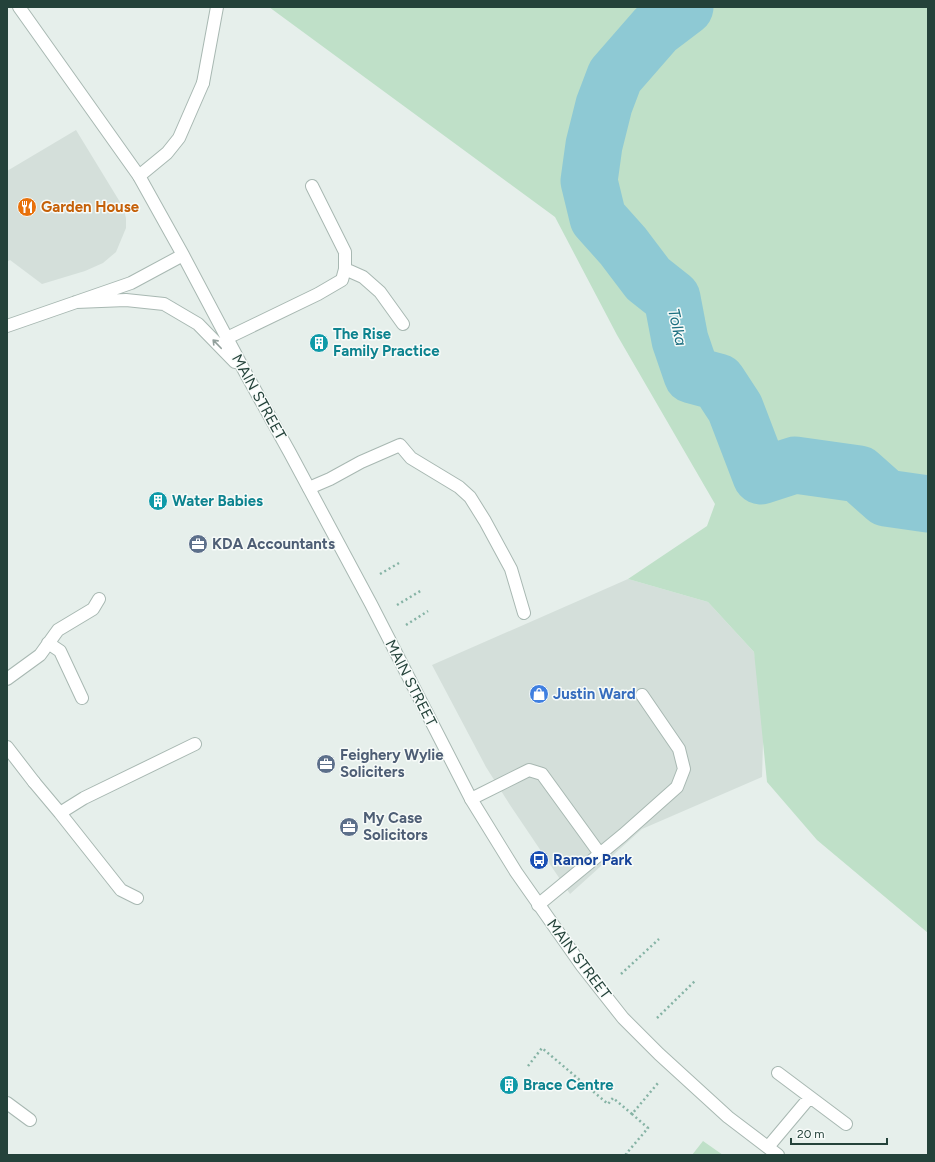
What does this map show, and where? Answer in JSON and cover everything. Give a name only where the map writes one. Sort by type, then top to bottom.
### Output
[{"type":"street","name":"MAIN STREET","points":[[19,7],[139,176],[371,604],[471,799],[516,872],[582,966],[623,1018],[659,1054],[728,1117],[778,1155]]},
{"type":"street","points":[[139,176],[167,153],[179,138],[203,83],[217,7]]},
{"type":"street","points":[[227,338],[318,294],[342,280],[345,270],[345,252],[312,186]]},
{"type":"street","points":[[7,326],[131,283],[183,255]]},
{"type":"street","points":[[345,270],[363,277],[380,292],[403,324]]},
{"type":"street","points":[[76,302],[126,300],[164,304],[198,324],[244,372]]},
{"type":"street","points":[[309,488],[330,479],[361,462],[400,445],[411,458],[459,487],[470,497],[486,521],[511,569],[524,613]]},
{"type":"street","points":[[7,679],[40,655],[58,630],[93,609],[99,598]]},
{"type":"street","points":[[48,643],[60,651],[82,698]]},
{"type":"street","points":[[538,905],[600,854],[677,787],[684,769],[679,749],[642,695]]},
{"type":"street","points":[[60,813],[84,798],[194,744]]},
{"type":"street","points":[[7,747],[121,890],[137,898]]},
{"type":"street","points":[[471,799],[529,770],[542,774],[600,854]]},
{"type":"street","points":[[778,1074],[846,1124]]},
{"type":"street","points":[[768,1148],[810,1097]]},
{"type":"street","points":[[7,1102],[30,1120]]},
{"type":"path","points":[[378,575],[399,563]]},
{"type":"path","points":[[394,607],[422,590]]},
{"type":"path","points":[[403,626],[428,611]]},
{"type":"path","points":[[621,974],[659,939]]},
{"type":"path","points":[[657,1018],[696,980]]},
{"type":"path","points":[[528,1066],[542,1048],[608,1104],[613,1098],[648,1128],[626,1154],[627,1155]]},
{"type":"path","points":[[632,1114],[645,1098]]},
{"type":"shaded area","points":[[76,130],[123,207],[126,218],[126,228],[116,252],[103,263],[85,271],[42,284],[10,260],[7,262],[7,171]]},
{"type":"shaded area","points":[[628,579],[708,602],[754,652],[764,710],[762,777],[642,829],[570,894],[486,767],[432,665]]},
{"type":"green space","points":[[269,7],[928,7],[928,933],[817,840],[767,782],[754,652],[708,602],[628,579],[707,526],[715,504],[617,335],[555,217]]},
{"type":"green space","points":[[703,1141],[723,1155],[692,1155]]},
{"type":"waterway","name":"Tolka","points":[[685,7],[656,29],[615,76],[604,105],[594,145],[589,181],[598,218],[623,246],[648,279],[672,298],[680,340],[692,375],[718,382],[735,408],[761,476],[795,465],[859,474],[886,498],[928,504]]},
{"type":"place","name":"Garden House","points":[[27,207]]},
{"type":"place","name":"The Rise Family Practice","points":[[319,343]]},
{"type":"place","name":"Water Babies","points":[[158,501]]},
{"type":"place","name":"KDA Accountants","points":[[198,544]]},
{"type":"place","name":"Justin Ward","points":[[539,694]]},
{"type":"place","name":"Feighery Wylie Soliciters","points":[[326,764]]},
{"type":"place","name":"My Case Solicitors","points":[[349,827]]},
{"type":"place","name":"Ramor Park","points":[[539,860]]},
{"type":"place","name":"Brace Centre","points":[[509,1085]]}]
